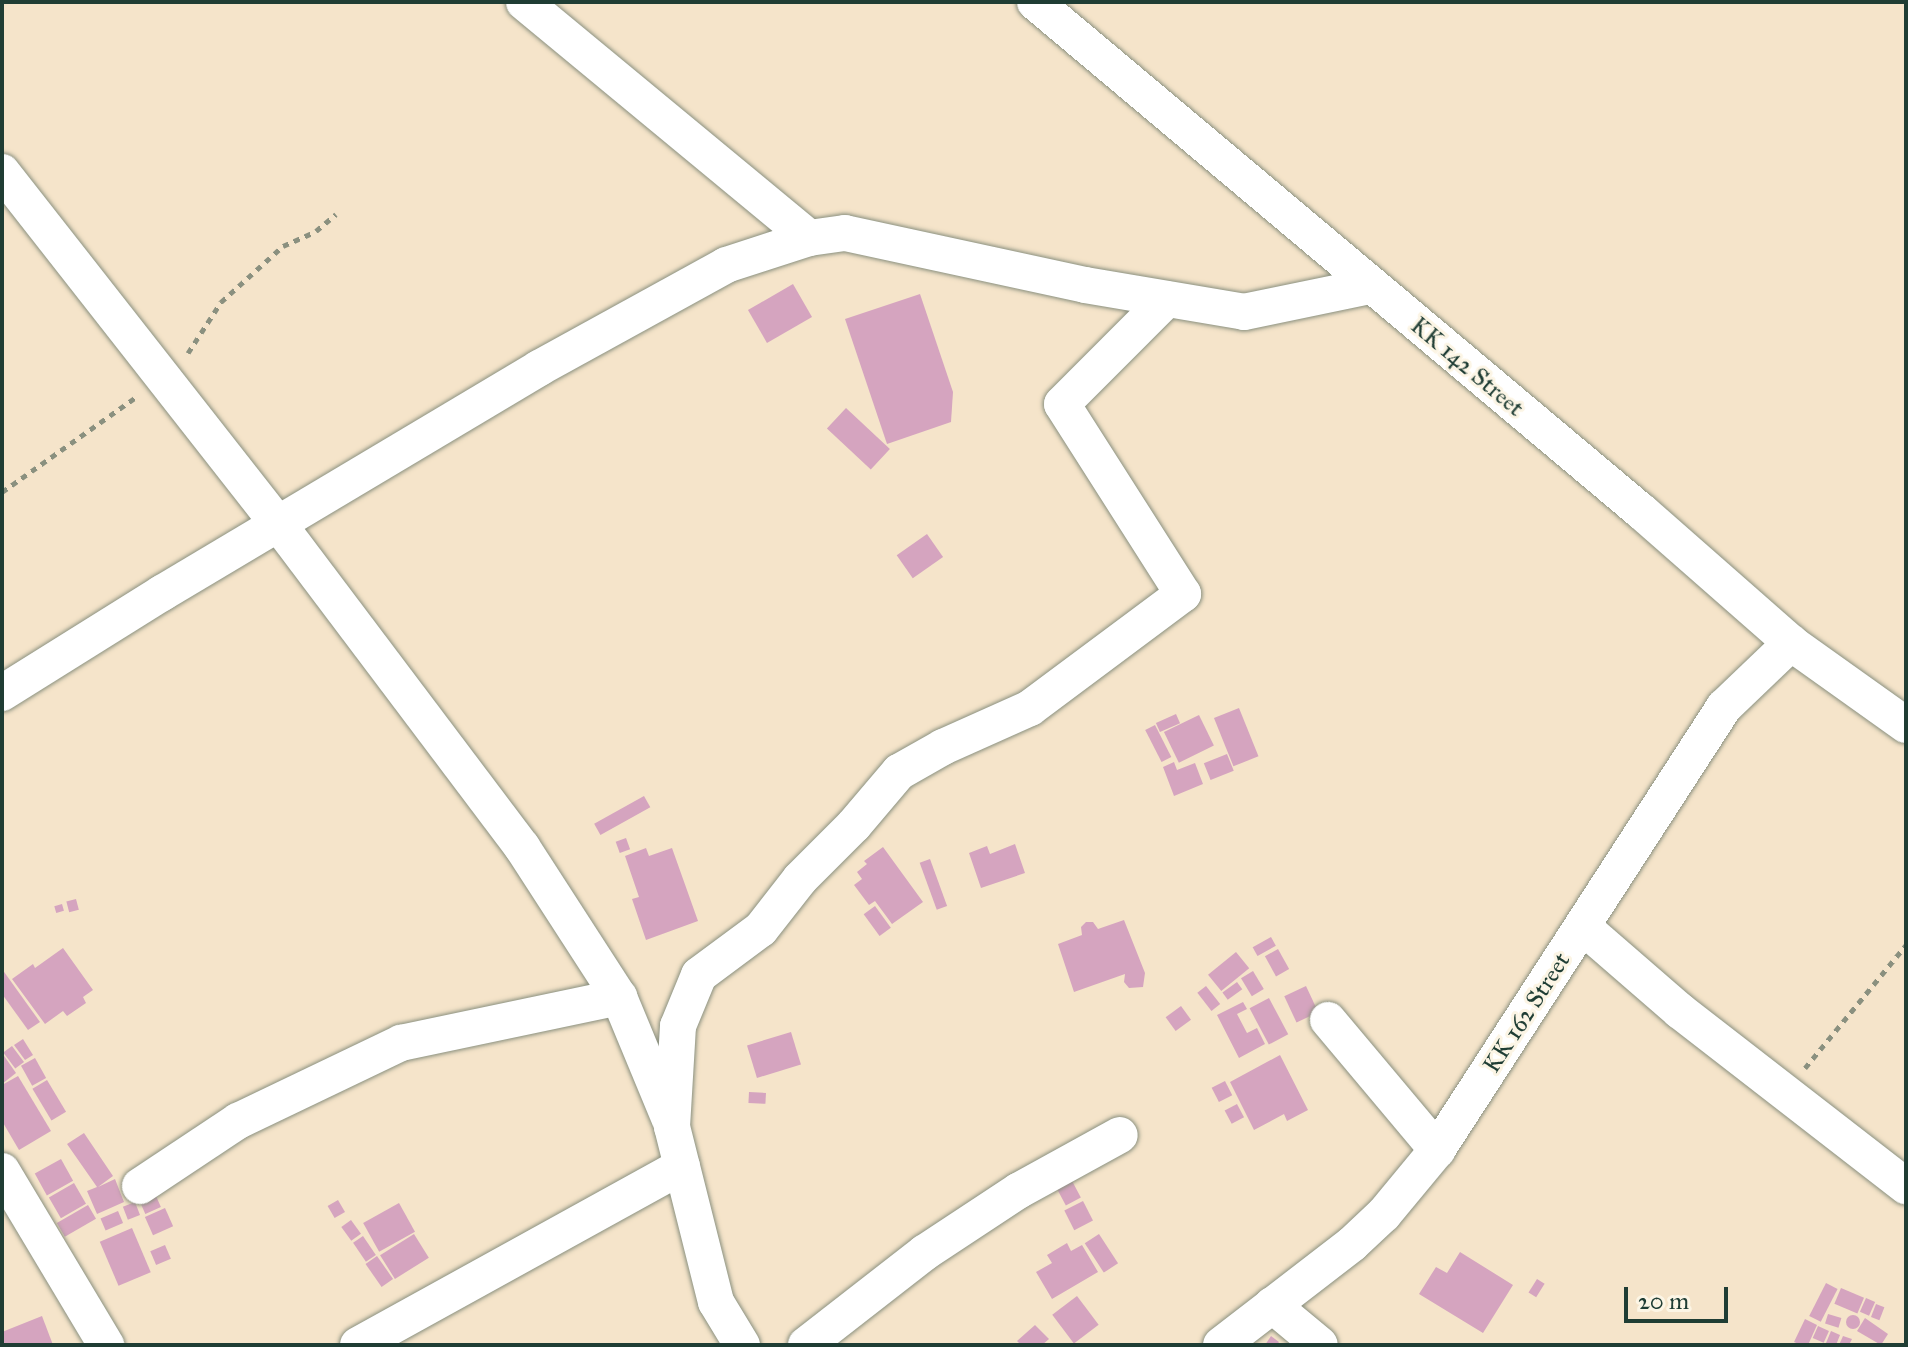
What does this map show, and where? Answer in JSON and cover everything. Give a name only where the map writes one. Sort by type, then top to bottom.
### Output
[{"type":"street","points":[[524,2],[809,238]]},
{"type":"street","name":"KK 142 Street","points":[[1035,2],[1642,512],[1791,643],[1906,725]]},
{"type":"street","points":[[2,172],[280,526],[522,847],[619,997],[672,1127],[716,1302],[742,1345]]},
{"type":"street","points":[[2,693],[162,593],[280,526],[539,368],[726,265],[809,238],[845,233],[1085,285],[1244,312],[1370,286]]},
{"type":"street","points":[[672,1127],[678,1026],[699,975],[761,929],[800,879],[854,825],[899,772],[1030,708],[1183,594],[1062,404],[1167,299]]},
{"type":"street","name":"KK 162 Street","points":[[1221,1345],[1352,1244],[1384,1214],[1437,1150],[1583,927],[1677,774],[1724,707],[1791,643]]},
{"type":"street","points":[[1583,927],[1680,1011],[1906,1186]]},
{"type":"street","points":[[140,1186],[238,1121],[401,1043],[619,997]]},
{"type":"street","points":[[1328,1020],[1437,1150]]},
{"type":"street","points":[[806,1345],[936,1245],[1018,1191],[1120,1135]]},
{"type":"street","points":[[358,1345],[682,1166]]},
{"type":"street","points":[[2,1171],[106,1345]]},
{"type":"street","points":[[1272,1305],[1320,1345]]},
{"type":"path","points":[[1785,1093],[1906,945]]},
{"type":"building","points":[[793,284],[812,317],[767,343],[748,310]]},
{"type":"building","points":[[920,294],[953,392],[951,422],[887,444],[845,319]]},
{"type":"building","points":[[846,408],[890,449],[871,469],[827,428]]},
{"type":"building","points":[[927,534],[943,557],[913,578],[897,555]]},
{"type":"building","points":[[1239,708],[1258,756],[1233,766],[1214,718]]},
{"type":"building","points":[[1176,714],[1180,723],[1160,732],[1156,723]]},
{"type":"building","points":[[1199,715],[1214,746],[1179,763],[1164,732]]},
{"type":"building","points":[[1155,725],[1171,757],[1162,762],[1145,730]]},
{"type":"building","points":[[1227,754],[1234,771],[1211,780],[1204,763]]},
{"type":"building","points":[[1174,762],[1177,770],[1195,763],[1203,784],[1174,796],[1163,767]]},
{"type":"building","points":[[644,796],[650,807],[600,835],[594,824]]},
{"type":"building","points":[[626,838],[630,849],[620,853],[616,842]]},
{"type":"building","points":[[1015,844],[1025,873],[981,888],[969,853],[987,846],[990,854]]},
{"type":"building","points":[[883,847],[923,902],[892,924],[875,901],[869,905],[854,885],[862,879],[857,872],[867,864],[864,861]]},
{"type":"building","points":[[646,848],[649,856],[672,848],[698,921],[646,940],[632,899],[639,897],[625,856]]},
{"type":"building","points":[[930,859],[947,906],[937,910],[920,863]]},
{"type":"building","points":[[76,899],[79,910],[69,912],[66,902]]},
{"type":"building","points":[[62,904],[64,911],[56,913],[54,906]]},
{"type":"building","points":[[875,906],[891,928],[880,936],[864,914]]},
{"type":"building","points":[[1124,920],[1145,973],[1143,987],[1129,988],[1124,982],[1125,974],[1074,992],[1058,944],[1082,935],[1081,927],[1086,922],[1093,922],[1098,929]]},
{"type":"building","points":[[1271,937],[1276,946],[1257,956],[1253,947]]},
{"type":"building","points":[[63,948],[93,990],[83,997],[86,1003],[67,1016],[63,1011],[45,1024],[12,979],[33,964],[35,968]]},
{"type":"building","points":[[1278,949],[1289,969],[1276,976],[1265,956]]},
{"type":"building","points":[[1236,952],[1249,968],[1221,991],[1208,975]]},
{"type":"building","points":[[2,969],[40,1022],[28,1030],[2,994]]},
{"type":"building","points":[[1253,971],[1264,989],[1252,996],[1241,978]]},
{"type":"building","points":[[1237,982],[1242,989],[1228,1000],[1222,993]]},
{"type":"building","points":[[1206,986],[1220,1004],[1211,1011],[1197,993]]},
{"type":"building","points":[[1306,986],[1318,1012],[1297,1022],[1284,996]]},
{"type":"building","points":[[1269,998],[1288,1034],[1269,1045],[1250,1008]]},
{"type":"building","points":[[1243,1002],[1247,1009],[1237,1014],[1247,1033],[1257,1028],[1265,1044],[1239,1058],[1217,1015]]},
{"type":"building","points":[[1181,1006],[1191,1020],[1176,1031],[1166,1017]]},
{"type":"building","points":[[791,1032],[801,1065],[757,1078],[747,1045]]},
{"type":"building","points":[[23,1039],[33,1055],[25,1060],[14,1045]]},
{"type":"building","points":[[12,1046],[24,1062],[15,1069],[3,1053]]},
{"type":"building","points":[[2,1053],[16,1073],[2,1084]]},
{"type":"building","points":[[1280,1055],[1308,1110],[1287,1121],[1284,1114],[1254,1130],[1230,1082]]},
{"type":"building","points":[[35,1058],[46,1078],[32,1086],[21,1066]]},
{"type":"building","points":[[18,1076],[51,1131],[19,1150],[2,1121],[2,1085]]},
{"type":"building","points":[[47,1080],[66,1112],[51,1120],[32,1089]]},
{"type":"building","points":[[1225,1081],[1232,1095],[1219,1102],[1212,1088]]},
{"type":"building","points":[[749,1092],[766,1093],[765,1104],[748,1103]]},
{"type":"building","points":[[1237,1104],[1244,1117],[1232,1124],[1225,1111]]},
{"type":"building","points":[[84,1133],[113,1176],[98,1187],[115,1179],[124,1202],[97,1214],[87,1191],[97,1187],[67,1144]]},
{"type":"building","points":[[61,1159],[73,1181],[47,1195],[35,1174]]},
{"type":"building","points":[[1071,1179],[1081,1198],[1066,1206],[1056,1187]]},
{"type":"building","points":[[74,1183],[86,1204],[61,1218],[49,1198]]},
{"type":"building","points":[[156,1196],[161,1207],[145,1214],[140,1203]]},
{"type":"building","points":[[338,1200],[345,1212],[335,1218],[328,1206]]},
{"type":"building","points":[[1083,1201],[1093,1221],[1074,1230],[1064,1211]]},
{"type":"building","points":[[135,1202],[140,1215],[128,1220],[123,1207]]},
{"type":"building","points":[[399,1203],[415,1232],[379,1252],[363,1223]]},
{"type":"building","points":[[88,1205],[96,1219],[65,1237],[57,1223]]},
{"type":"building","points":[[165,1208],[173,1226],[153,1235],[145,1217]]},
{"type":"building","points":[[118,1211],[123,1223],[106,1230],[101,1218]]},
{"type":"building","points":[[351,1220],[361,1234],[351,1241],[341,1227]]},
{"type":"building","points":[[132,1228],[151,1272],[119,1286],[100,1242]]},
{"type":"building","points":[[414,1234],[429,1258],[395,1279],[380,1255]]},
{"type":"building","points":[[1099,1234],[1118,1263],[1104,1273],[1085,1243]]},
{"type":"building","points":[[363,1236],[376,1255],[366,1262],[353,1243]]},
{"type":"building","points":[[1067,1243],[1071,1251],[1082,1245],[1098,1272],[1052,1299],[1036,1272],[1052,1263],[1047,1255]]},
{"type":"building","points":[[165,1245],[171,1259],[156,1265],[150,1251]]},
{"type":"building","points":[[1460,1252],[1513,1285],[1483,1333],[1419,1294],[1436,1267],[1447,1273]]},
{"type":"building","points":[[377,1256],[393,1279],[382,1287],[366,1264]]},
{"type":"building","points":[[1537,1279],[1545,1284],[1536,1297],[1529,1293]]},
{"type":"building","points":[[1826,1283],[1838,1289],[1821,1322],[1809,1316]]},
{"type":"building","points":[[1841,1288],[1864,1298],[1857,1313],[1834,1304]]},
{"type":"building","points":[[1077,1296],[1099,1325],[1074,1343],[1052,1315]]},
{"type":"building","points":[[1866,1298],[1875,1302],[1869,1316],[1860,1312]]},
{"type":"building","points":[[1876,1304],[1884,1307],[1879,1320],[1871,1317]]},
{"type":"building","points":[[1828,1314],[1841,1318],[1838,1328],[1825,1324]]},
{"type":"building","points":[[1853,1315],[1860,1322],[1853,1329],[1846,1322]]},
{"type":"building","points":[[42,1316],[53,1345],[2,1345],[2,1332]]},
{"type":"building","points":[[1865,1318],[1888,1334],[1881,1345],[1857,1331]]},
{"type":"building","points":[[1805,1319],[1817,1325],[1808,1345],[1801,1345],[1794,1342]]},
{"type":"building","points":[[1035,1325],[1049,1339],[1042,1345],[1021,1345],[1017,1341]]},
{"type":"building","points":[[1818,1326],[1829,1331],[1824,1343],[1813,1338]]},
{"type":"building","points":[[1831,1331],[1840,1335],[1836,1345],[1826,1343]]},
{"type":"building","points":[[1271,1336],[1279,1342],[1277,1345],[1265,1345]]},
{"type":"building","points":[[1843,1336],[1852,1339],[1849,1345],[1839,1345]]}]
